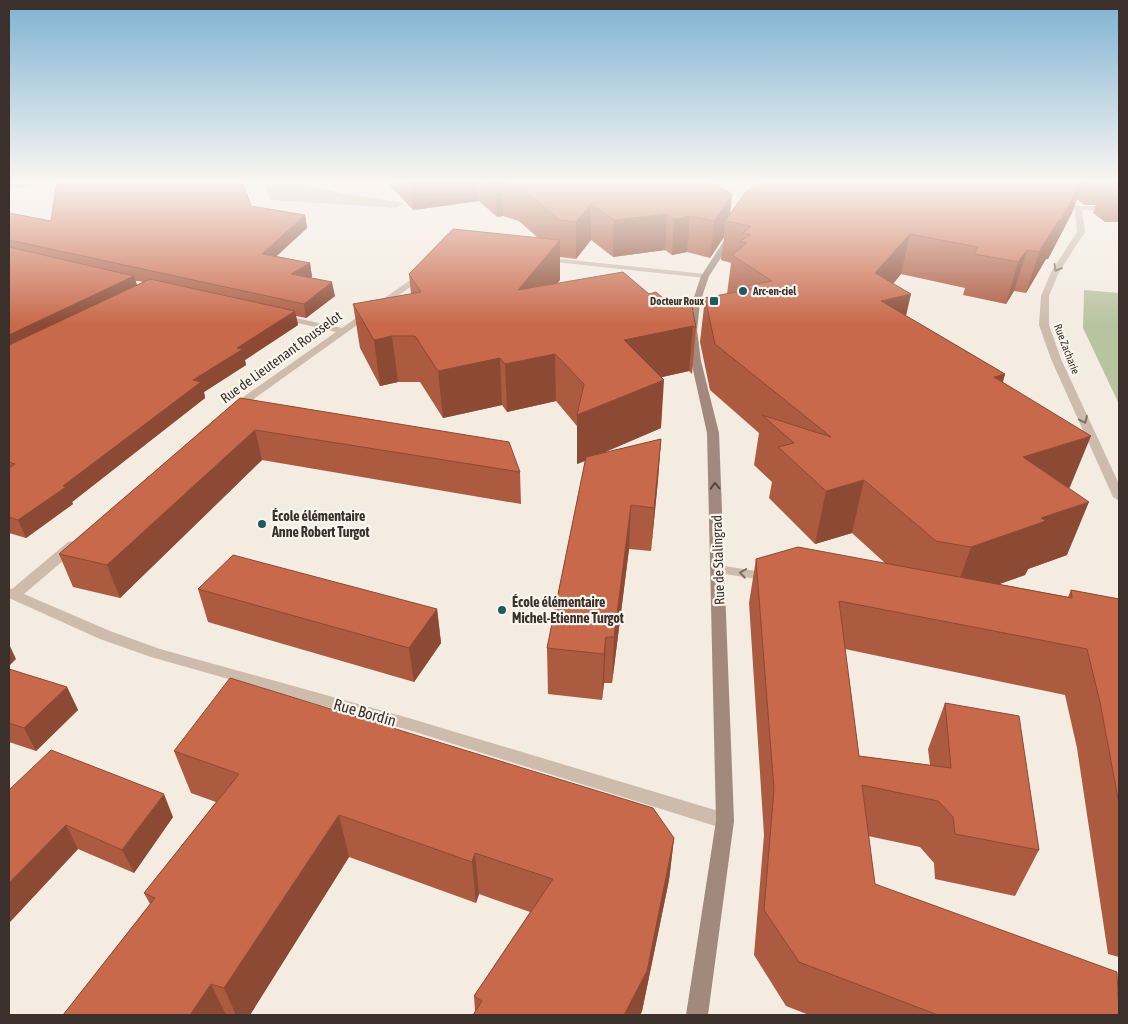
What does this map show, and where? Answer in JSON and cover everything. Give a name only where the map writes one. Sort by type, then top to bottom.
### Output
[{"type":"main road","name":"Rue de Stalingrad","points":[[698,1015],[725,821],[713,434],[696,361],[692,330],[696,303],[705,276],[736,228]]},
{"type":"street","name":"Rue Zacharie","points":[[1080,228],[1080,232],[1055,272],[1045,296],[1044,325],[1056,359],[1119,497]]},
{"type":"street","points":[[535,258],[705,276]]},
{"type":"street","name":"Rue de Lieutenant Rousselot","points":[[225,417],[247,398],[434,267]]},
{"type":"street","points":[[267,313],[343,331]]},
{"type":"street","points":[[11,594],[84,536]]},
{"type":"street","points":[[718,569],[783,580]]},
{"type":"street","name":"Rue Bordin","points":[[11,594],[105,635],[156,654],[412,725],[725,821]]},
{"type":"green space","points":[[1084,290],[1119,293],[1119,404],[1083,328]]},
{"type":"building","points":[[9,228],[291,228],[262,254],[310,263],[291,274],[332,282],[304,304],[9,240]]},
{"type":"building","points":[[749,228],[1054,228],[1039,252],[1027,250],[1018,262],[974,254],[978,247],[910,234],[875,273],[911,294],[881,301],[1005,374],[994,377],[1091,436],[1023,457],[1089,502],[1041,518],[1046,521],[971,547],[936,541],[864,480],[826,491],[778,447],[794,443],[762,415],[831,437],[715,344],[705,298],[751,289],[747,286],[772,281],[732,255],[747,243],[740,242],[750,235],[743,233]]},
{"type":"building","points":[[453,229],[560,240],[518,290],[623,272],[649,294],[656,292],[671,305],[691,301],[696,328],[693,326],[624,340],[664,380],[577,415],[584,384],[555,354],[505,364],[500,358],[438,371],[415,336],[392,336],[374,340],[353,304],[421,292],[409,274]]},
{"type":"building","points":[[9,247],[134,276],[9,335]]},
{"type":"building","points":[[150,279],[295,311],[237,348],[243,349],[193,380],[201,382],[63,486],[66,487],[18,520],[9,517],[9,468],[15,464],[9,462],[9,345]]},
{"type":"building","points":[[240,398],[509,442],[520,472],[255,430],[107,565],[59,554]]},
{"type":"building","points":[[661,439],[654,508],[631,505],[614,637],[606,637],[604,654],[547,648],[586,457]]},
{"type":"building","points":[[798,547],[1072,598],[1071,590],[1119,599],[1119,804],[1100,702],[1087,649],[839,601],[859,756],[951,768],[945,703],[1019,716],[1039,850],[955,834],[953,817],[938,801],[862,785],[875,884],[1117,972],[1119,1015],[938,1015],[799,962],[764,910],[774,789],[756,559]]},
{"type":"building","points":[[233,555],[437,609],[409,648],[198,589]]},
{"type":"building","points":[[9,669],[67,687],[24,728],[9,723]]},
{"type":"building","points":[[230,678],[653,808],[674,838],[647,971],[624,1015],[473,1015],[482,1001],[474,996],[553,879],[475,853],[472,862],[339,815],[224,988],[211,984],[190,1015],[63,1015],[155,898],[144,893],[239,774],[174,751]]},
{"type":"building","points":[[51,750],[164,794],[122,850],[66,825],[9,883],[9,790]]},
{"type":"place","name":"Arc-en-ciel","points":[[743,291]]},
{"type":"place","name":"Docteur Roux","points":[[714,301]]},
{"type":"place","name":"École élémentaire Anne Robert Turgot","points":[[262,524]]},
{"type":"place","name":"École élémentaire Michel-Etienne Turgot","points":[[502,610]]}]
